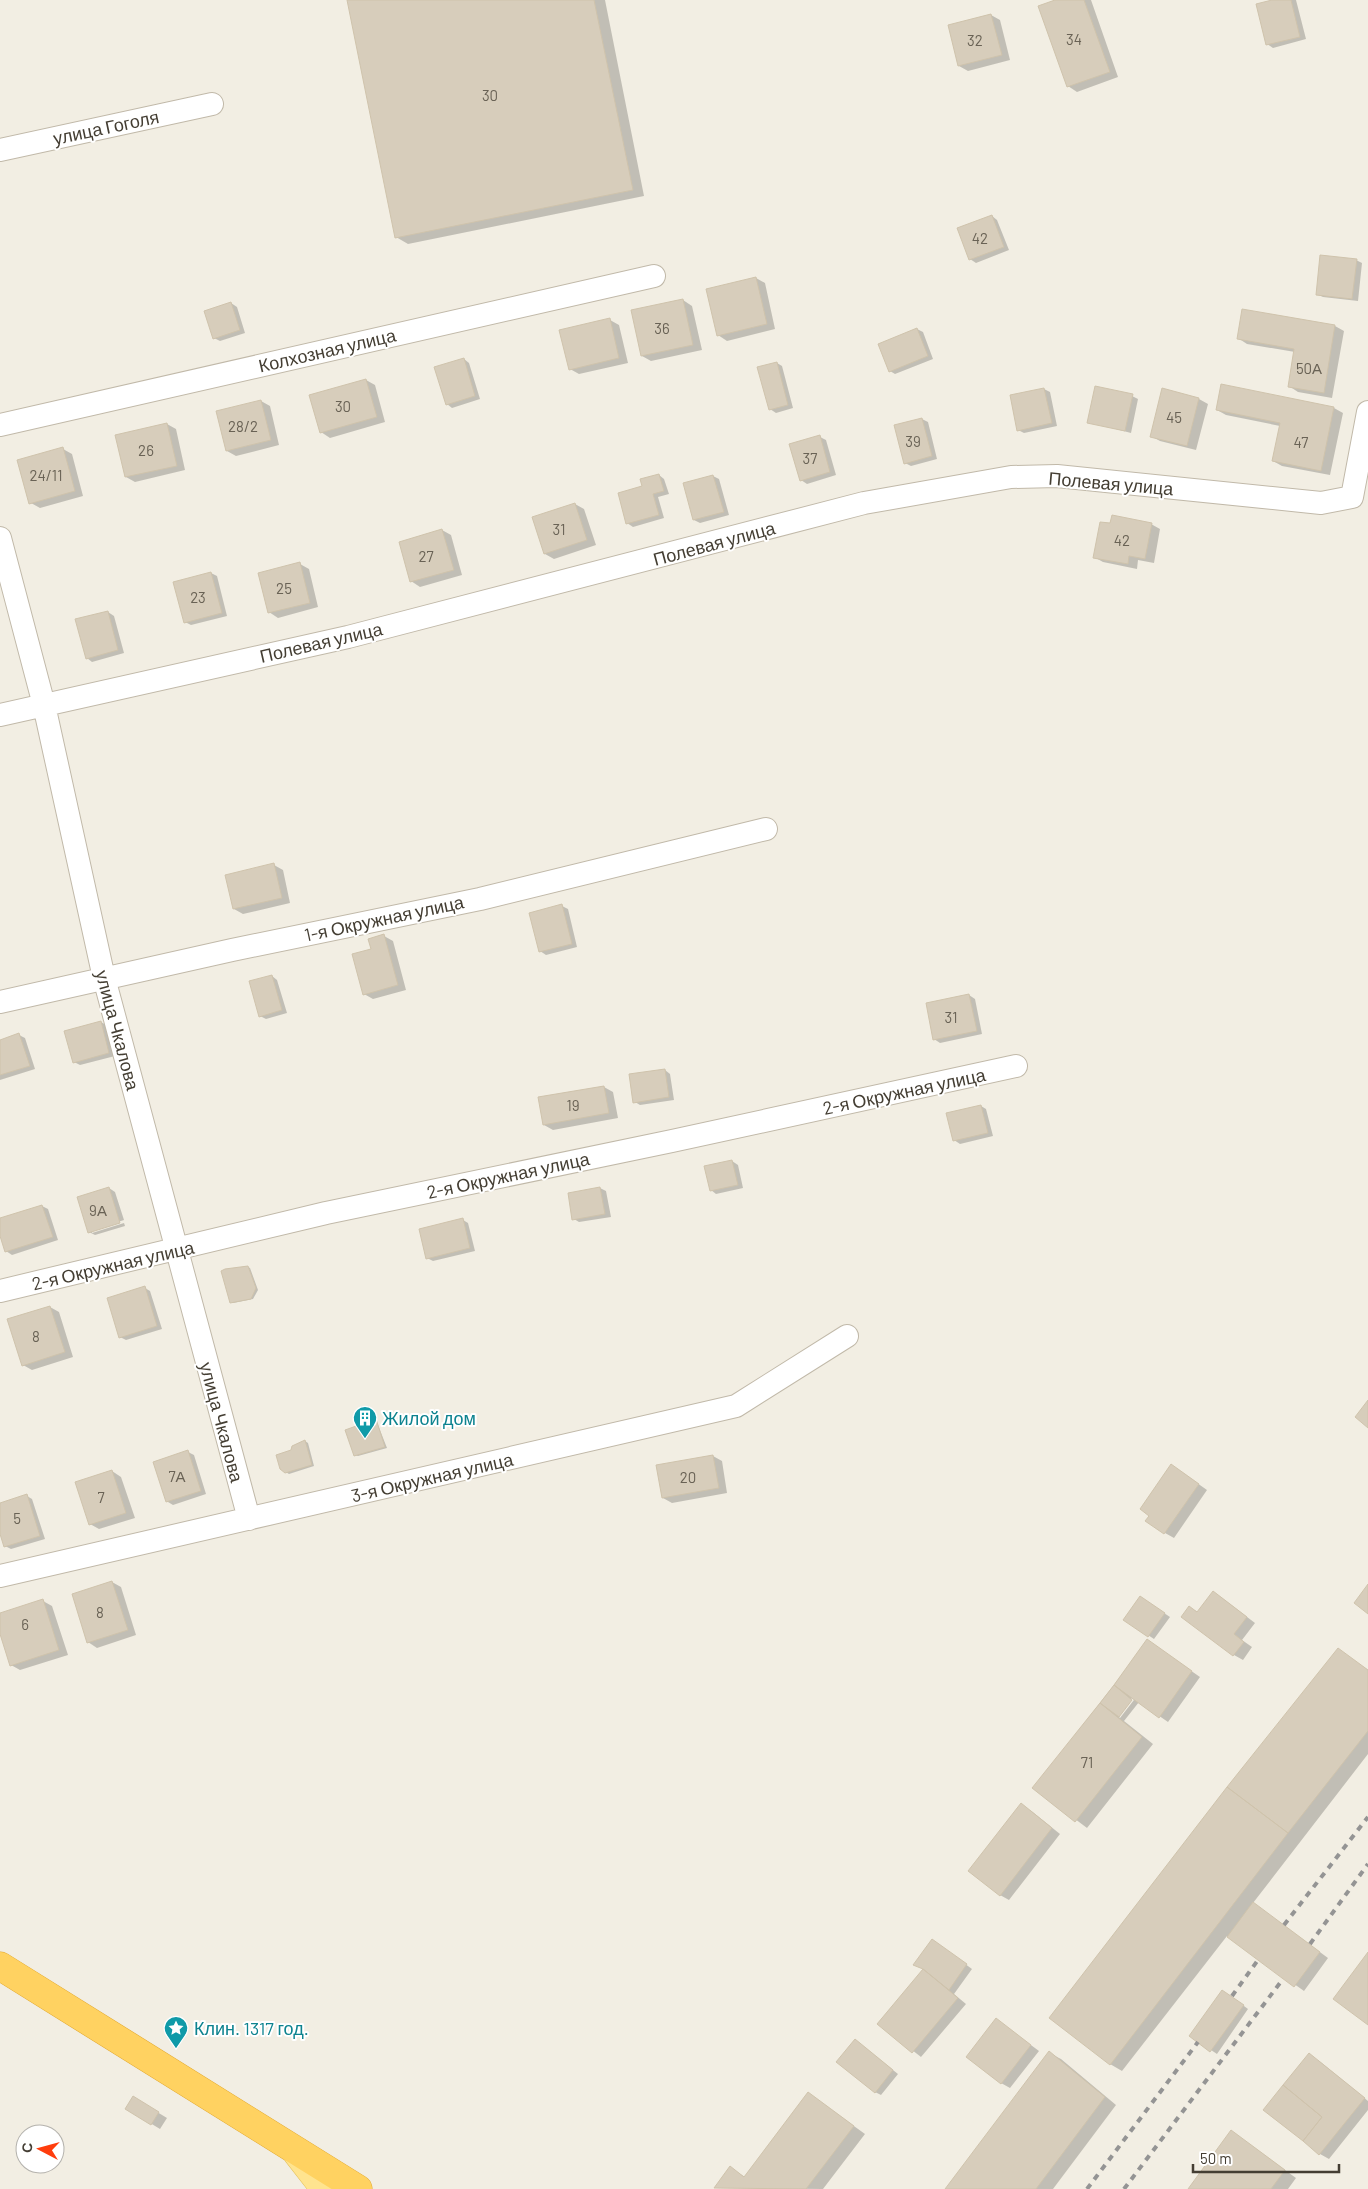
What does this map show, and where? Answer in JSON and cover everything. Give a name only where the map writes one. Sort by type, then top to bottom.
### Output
[{"type":"highway","points":[[0,1966],[358,2189]]},
{"type":"main road","points":[[296,2151],[326,2189]]},
{"type":"street","name":"улица Гоголя","points":[[0,150],[212,104]]},
{"type":"street","name":"Колхозная улица","points":[[0,424],[654,276]]},
{"type":"street","name":"Полевая улица","points":[[0,715],[348,637],[864,503],[1010,477],[1057,476],[1320,503],[1342,500],[1352,497],[1368,412]]},
{"type":"street","name":"улица Чкалова","points":[[0,538],[44,705],[104,978],[248,1519]]},
{"type":"street","name":"1-я Окружная улица","points":[[0,1002],[104,978],[480,899],[766,829]]},
{"type":"street","name":"2-я Окружная улица","points":[[0,1291],[326,1213],[672,1141],[1016,1066]]},
{"type":"street","name":"3-я Окружная улица","points":[[0,1576],[736,1406],[847,1336]]},
{"type":"building","points":[[347,0],[594,0],[633,190],[395,238]]},
{"type":"building","points":[[1055,0],[1084,0],[1110,72],[1067,87],[1038,6]]},
{"type":"building","points":[[1272,0],[1291,0],[1300,37],[1266,45],[1256,4]]},
{"type":"building","points":[[991,14],[1002,55],[958,66],[948,25]]},
{"type":"building","points":[[992,215],[1004,247],[969,260],[957,228]]},
{"type":"building","points":[[1320,255],[1357,259],[1352,299],[1316,295]]},
{"type":"building","points":[[756,277],[767,324],[717,336],[706,289]]},
{"type":"building","points":[[683,299],[693,345],[641,356],[631,310]]},
{"type":"building","points":[[231,302],[240,330],[213,339],[204,311]]},
{"type":"building","points":[[1242,309],[1335,325],[1324,393],[1288,387],[1294,349],[1237,339]]},
{"type":"building","points":[[610,318],[619,358],[569,370],[559,330]]},
{"type":"building","points":[[917,328],[928,356],[889,372],[878,344]]},
{"type":"building","points":[[464,358],[475,396],[446,405],[434,367]]},
{"type":"building","points":[[777,362],[788,405],[769,410],[757,367]]},
{"type":"building","points":[[366,379],[377,417],[320,433],[309,395]]},
{"type":"building","points":[[1221,384],[1334,407],[1321,471],[1272,461],[1280,423],[1216,410]]},
{"type":"building","points":[[1095,386],[1133,394],[1125,431],[1087,423]]},
{"type":"building","points":[[1044,388],[1052,423],[1017,431],[1010,395]]},
{"type":"building","points":[[1162,388],[1199,398],[1187,446],[1150,437]]},
{"type":"building","points":[[261,400],[271,440],[226,451],[216,411]]},
{"type":"building","points":[[922,418],[932,456],[904,464],[894,425]]},
{"type":"building","points":[[167,423],[177,466],[125,477],[115,435]]},
{"type":"building","points":[[820,435],[830,472],[800,481],[789,444]]},
{"type":"building","points":[[63,447],[75,491],[29,504],[17,460]]},
{"type":"building","points":[[659,474],[664,491],[653,494],[659,515],[626,524],[618,493],[642,486],[640,479]]},
{"type":"building","points":[[713,475],[724,512],[693,520],[683,483]]},
{"type":"building","points":[[575,503],[587,540],[544,554],[532,517]]},
{"type":"building","points":[[1112,515],[1152,523],[1145,559],[1129,556],[1128,564],[1093,558],[1100,522],[1110,523]]},
{"type":"building","points":[[442,529],[454,570],[410,582],[399,542]]},
{"type":"building","points":[[300,562],[310,603],[268,613],[258,573]]},
{"type":"building","points":[[211,572],[222,613],[184,623],[173,582]]},
{"type":"building","points":[[108,611],[118,650],[86,659],[75,619]]},
{"type":"building","points":[[274,863],[282,898],[233,909],[225,875]]},
{"type":"building","points":[[562,904],[572,944],[539,952],[529,913]]},
{"type":"building","points":[[384,934],[398,985],[363,995],[352,954],[371,949],[368,939]]},
{"type":"building","points":[[272,975],[282,1010],[259,1017],[249,981]]},
{"type":"building","points":[[969,994],[977,1031],[933,1040],[926,1003]]},
{"type":"building","points":[[101,1021],[109,1053],[73,1063],[64,1031]]},
{"type":"building","points":[[19,1033],[30,1066],[0,1075],[0,1040]]},
{"type":"building","points":[[665,1069],[669,1097],[633,1103],[629,1074]]},
{"type":"building","points":[[604,1086],[609,1113],[543,1125],[538,1097]]},
{"type":"building","points":[[981,1105],[988,1133],[953,1141],[946,1113]]},
{"type":"building","points":[[732,1160],[738,1185],[710,1191],[704,1166]]},
{"type":"building","points":[[109,1187],[120,1223],[88,1233],[77,1197]]},
{"type":"building","points":[[600,1187],[605,1214],[572,1220],[568,1193]]},
{"type":"building","points":[[42,1205],[53,1237],[5,1252],[0,1236],[0,1218]]},
{"type":"building","points":[[463,1218],[470,1248],[426,1259],[419,1229]]},
{"type":"building","points":[[248,1266],[256,1288],[251,1299],[230,1303],[221,1271]]},
{"type":"building","points":[[145,1286],[157,1326],[119,1338],[107,1298]]},
{"type":"building","points":[[50,1306],[65,1352],[22,1366],[7,1319]]},
{"type":"building","points":[[1368,1400],[1368,1428],[1355,1417]]},
{"type":"building","name":"Жилой дом","points":[[376,1419],[385,1447],[354,1456],[345,1430]]},
{"type":"building","points":[[305,1440],[312,1465],[285,1473],[280,1469],[276,1455],[291,1450],[292,1446]]},
{"type":"building","points":[[188,1450],[201,1491],[166,1502],[153,1462]]},
{"type":"building","points":[[713,1455],[719,1488],[662,1498],[656,1465]]},
{"type":"building","points":[[1171,1464],[1199,1484],[1164,1534],[1145,1521],[1149,1516],[1140,1509]]},
{"type":"building","points":[[112,1470],[126,1513],[89,1525],[75,1482]]},
{"type":"building","points":[[27,1494],[40,1536],[4,1547],[0,1534],[0,1503]]},
{"type":"building","points":[[112,1581],[128,1630],[87,1643],[72,1594]]},
{"type":"building","points":[[1368,1584],[1368,1614],[1354,1603]]},
{"type":"building","points":[[1213,1591],[1247,1617],[1234,1634],[1244,1642],[1233,1656],[1181,1617],[1189,1606],[1197,1612]]},
{"type":"building","points":[[1140,1596],[1165,1613],[1148,1637],[1123,1620]]},
{"type":"building","points":[[43,1599],[59,1650],[10,1666],[0,1634],[0,1613]]},
{"type":"building","points":[[1147,1639],[1192,1671],[1159,1718],[1114,1685]]},
{"type":"building","points":[[1338,1648],[1368,1670],[1368,1731],[1288,1833],[1227,1787]]},
{"type":"building","points":[[1114,1685],[1132,1700],[1119,1717],[1100,1703]]},
{"type":"building","points":[[1100,1703],[1142,1737],[1075,1822],[1032,1788]]},
{"type":"building","points":[[1227,1787],[1288,1833],[1110,2065],[1049,2018]]},
{"type":"building","points":[[1021,1803],[1052,1828],[1000,1896],[968,1871]]},
{"type":"building","points":[[1253,1902],[1320,1952],[1294,1987],[1227,1937]]},
{"type":"building","points":[[932,1939],[967,1964],[949,1990],[923,1969],[913,1965]]},
{"type":"building","points":[[1368,1952],[1368,2025],[1333,1999]]},
{"type":"building","points":[[923,1969],[958,1998],[912,2053],[877,2024]]},
{"type":"building","points":[[1222,1990],[1244,2005],[1210,2052],[1189,2036]]},
{"type":"building","points":[[996,2018],[1031,2045],[1001,2084],[966,2057]]},
{"type":"building","points":[[855,2039],[893,2070],[875,2093],[836,2062]]},
{"type":"building","points":[[1049,2051],[1105,2097],[1036,2189],[945,2189]]},
{"type":"building","points":[[1309,2053],[1365,2098],[1319,2155],[1303,2141],[1322,2117],[1283,2085]]},
{"type":"building","points":[[1283,2085],[1322,2117],[1303,2141],[1263,2110]]},
{"type":"building","points":[[808,2092],[854,2126],[806,2189],[714,2188],[730,2166],[744,2177]]},
{"type":"building","points":[[133,2096],[159,2112],[151,2125],[125,2109]]},
{"type":"building","points":[[1231,2130],[1285,2170],[1271,2189],[1188,2189]]},
{"type":"railway","points":[[1284,1925],[1368,1817]]},
{"type":"railway","points":[[1310,1944],[1368,1864]]},
{"type":"railway","points":[[1232,1996],[1258,1960]]},
{"type":"railway","points":[[1124,2189],[1283,1979]]},
{"type":"railway","points":[[1087,2189],[1198,2042]]},
{"type":"place","name":"Жилой дом","points":[[365,1439]]},
{"type":"place","name":"Клин. 1317 год.","points":[[176,2049]]}]
